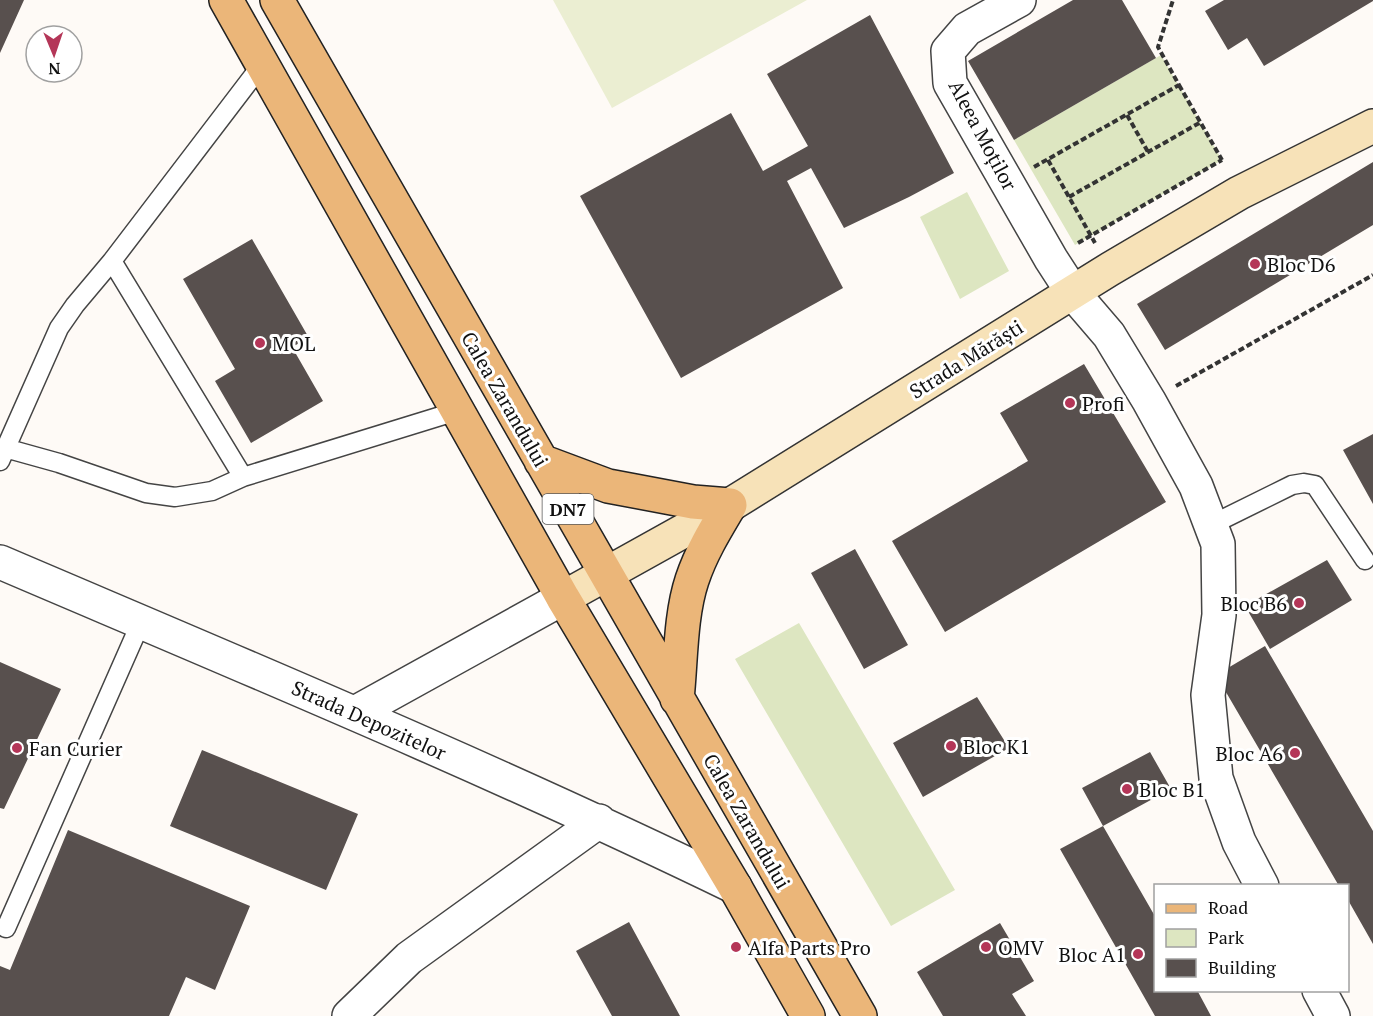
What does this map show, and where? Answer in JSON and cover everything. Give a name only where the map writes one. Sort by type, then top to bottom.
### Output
[{"type":"main road","name":"DN7","points":[[226,0],[563,598],[735,886],[808,1016]]},
{"type":"main road","name":"Calea Zarandului","points":[[277,0],[860,1016]]},
{"type":"main road","name":"Strada Mărăști","points":[[563,598],[729,506],[1110,269],[1239,193],[1373,126]]},
{"type":"main road","points":[[540,461],[608,486],[693,502],[729,506],[704,550],[691,582],[684,622],[677,699]]},
{"type":"street","name":"Aleea Moților","points":[[1019,0],[967,29],[948,51],[951,82],[1072,293],[1109,335],[1196,486],[1218,544],[1219,615],[1208,695],[1216,778],[1239,843],[1261,884]]},
{"type":"street","name":"Strada Depozitelor","points":[[0,562],[355,713],[598,821],[735,886]]},
{"type":"street","points":[[355,713],[563,598]]},
{"type":"street","points":[[349,1016],[409,958],[598,821]]},
{"type":"street","points":[[1320,992],[1333,1016]]},
{"type":"lane","points":[[263,63],[59,328],[2,455],[59,463],[147,493],[175,497],[212,491],[243,477],[458,411]]},
{"type":"lane","points":[[112,261],[243,477]]},
{"type":"lane","points":[[1210,525],[1292,485],[1315,484],[1365,560]]},
{"type":"lane","points":[[6,928],[141,622]]},
{"type":"path","points":[[1173,0],[1158,47],[1239,193]]},
{"type":"path","points":[[1007,182],[1179,85]]},
{"type":"path","points":[[1127,115],[1148,152]]},
{"type":"path","points":[[1069,197],[1201,122]]},
{"type":"path","points":[[1048,160],[1110,269]]},
{"type":"path","points":[[1052,259],[1222,160]]},
{"type":"path","points":[[1149,401],[1373,275]]},
{"type":"green space","points":[[553,0],[807,0],[612,108]]},
{"type":"green space","points":[[1161,55],[1222,160],[1075,245],[1014,140]]},
{"type":"green space","points":[[967,192],[1009,271],[960,299],[920,217]]},
{"type":"green space","points":[[799,623],[955,890],[891,926],[735,659]]},
{"type":"building","points":[[0,0],[24,0],[0,53]]},
{"type":"building","points":[[1073,0],[1122,0],[1156,58],[1014,140],[968,61]]},
{"type":"building","points":[[1224,0],[1373,1],[1264,66],[1247,38],[1228,50],[1205,11]]},
{"type":"building","points":[[870,15],[954,173],[844,228],[811,168],[787,181],[843,288],[681,378],[580,196],[731,113],[763,171],[808,146],[767,74]]},
{"type":"building","name":"Bloc D6","points":[[1373,162],[1373,225],[1165,350],[1137,304]]},
{"type":"building","name":"MOL","points":[[252,239],[309,338],[292,347],[323,401],[251,443],[215,381],[235,369],[183,279]]},
{"type":"building","points":[[1084,364],[1166,502],[945,632],[892,541],[1028,461],[1000,413]]},
{"type":"building","points":[[1373,434],[1373,504],[1343,450]]},
{"type":"building","points":[[855,549],[908,645],[864,669],[811,573]]},
{"type":"building","name":"Bloc B6","points":[[1327,560],[1352,600],[1270,649],[1245,606]]},
{"type":"building","name":"Bloc A6","points":[[1265,646],[1373,831],[1373,944],[1349,902],[1349,884],[1338,884],[1216,675]]},
{"type":"building","name":"Fan Curier","points":[[0,662],[61,689],[4,809],[0,808]]},
{"type":"building","name":"Bloc K1","points":[[977,697],[1009,748],[923,797],[893,743]]},
{"type":"building","points":[[202,750],[358,814],[326,890],[170,826]]},
{"type":"building","name":"Bloc B1","points":[[1150,752],[1171,789],[1103,826],[1082,788]]},
{"type":"building","name":"Bloc A1","points":[[1103,826],[1154,915],[1154,992],[1198,992],[1211,1016],[1155,1016],[1060,849]]},
{"type":"building","points":[[68,830],[250,906],[215,990],[186,977],[169,1016],[0,1016],[0,966],[10,970]]},
{"type":"building","points":[[629,922],[680,1016],[612,1016],[576,951]]},
{"type":"building","name":"OMV","points":[[1000,923],[1034,981],[1012,994],[1026,1016],[943,1016],[917,972]]},
{"type":"place","name":"Bloc D6","points":[[1255,264]]},
{"type":"place","name":"MOL","points":[[260,343]]},
{"type":"place","name":"Profi","points":[[1070,403]]},
{"type":"place","name":"Bloc B6","points":[[1299,603]]},
{"type":"place","name":"Bloc K1","points":[[951,746]]},
{"type":"place","name":"Fan Curier","points":[[17,748]]},
{"type":"place","name":"Bloc A6","points":[[1295,753]]},
{"type":"place","name":"Bloc B1","points":[[1127,789]]},
{"type":"place","name":"Alfa Parts Pro","points":[[736,947]]},
{"type":"place","name":"OMV","points":[[986,947]]},
{"type":"place","name":"Bloc A1","points":[[1138,954]]}]
